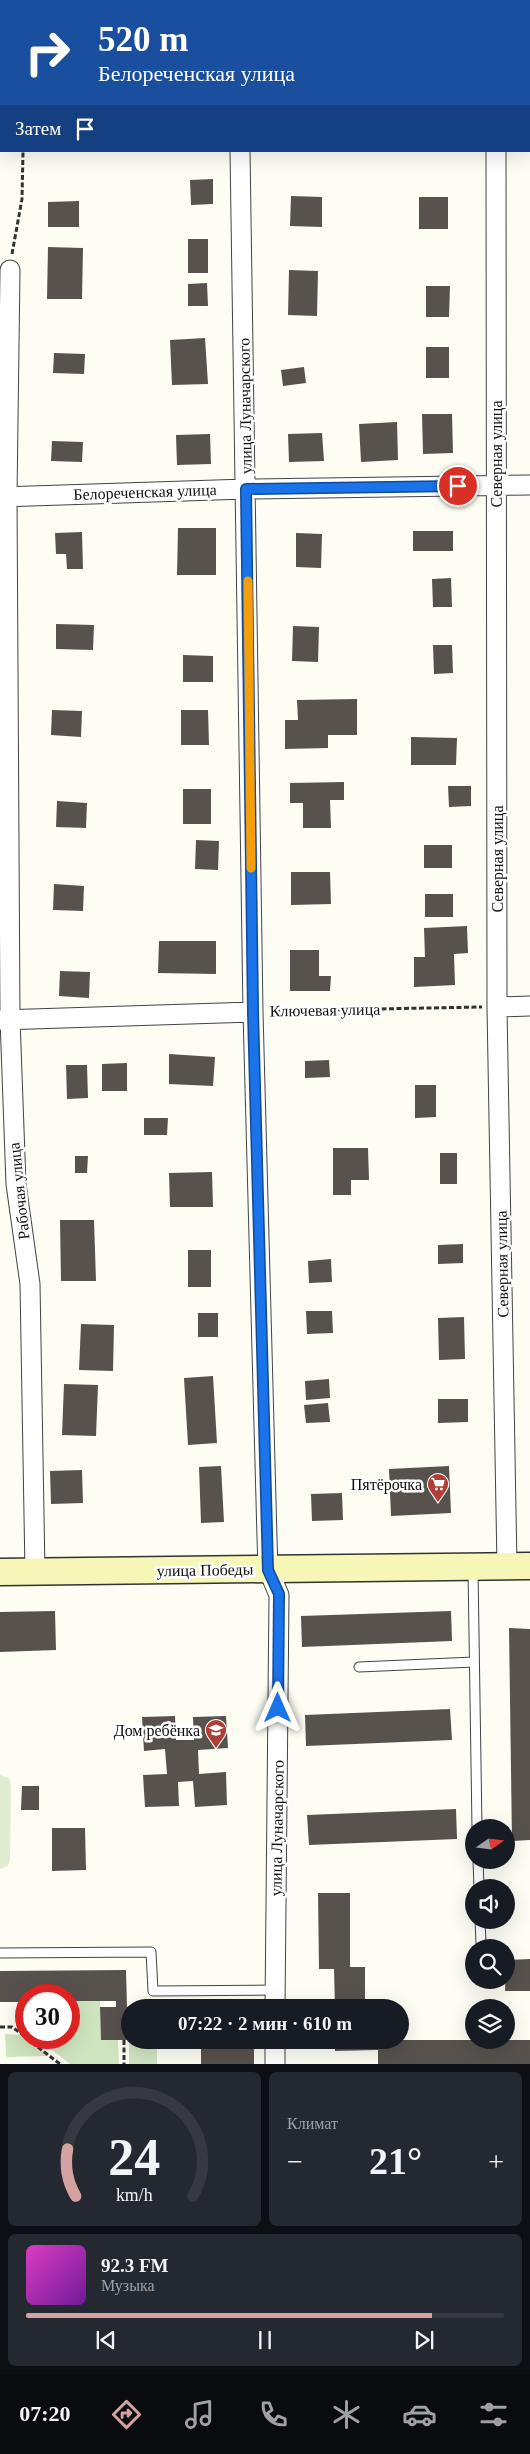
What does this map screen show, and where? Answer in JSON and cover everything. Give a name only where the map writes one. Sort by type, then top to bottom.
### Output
[{"type":"main road","name":"улица Победы","points":[[0,1572],[519,1566]]},
{"type":"street","name":"улица Луначарского","points":[[240,152],[253,1012],[268,1570],[279,1594],[275,1999]]},
{"type":"street","name":"Северная улица","points":[[496,152],[497,1007],[519,1566]]},
{"type":"street","name":"Рабочая улица","points":[[10,270],[3,496],[5,1019],[16,1184],[30,1284],[35,1572]]},
{"type":"street","name":"Белореченская улица","points":[[3,496],[246,489],[530,485]]},
{"type":"street","points":[[497,1007],[530,1006]]},
{"type":"street","name":"Ключевая улица","points":[[5,1019],[253,1012]]},
{"type":"street","points":[[275,2049],[275,2064]]},
{"type":"lane","points":[[472,1566],[478,1819]]},
{"type":"lane","points":[[359,1667],[474,1662]]},
{"type":"lane","points":[[0,1953],[151,1952],[153,1991],[275,1999]]},
{"type":"path","points":[[10,270],[22,199],[23,152]]},
{"type":"path","name":"Ключевая улица","points":[[253,1012],[497,1007]]},
{"type":"path","points":[[0,2027],[12,2027],[15,2029]]},
{"type":"path","points":[[40,2049],[60,2064]]},
{"type":"path","points":[[124,2049],[124,2064]]},
{"type":"green space","points":[[0,1775],[9,1778],[11,1786],[10,1860],[8,1866],[0,1869]]},
{"type":"green space","points":[[80,2001],[100,2001],[101,2040],[118,2040],[119,2064],[70,2064],[51,2049],[80,2049]]},
{"type":"green space","points":[[5,2034],[15,2035],[15,2049],[41,2049],[47,2054],[46,2056],[6,2057]]},
{"type":"green space","points":[[129,2049],[157,2049],[157,2064],[129,2064]]},
{"type":"building","points":[[213,179],[213,204],[191,205],[190,180]]},
{"type":"building","points":[[291,196],[322,197],[322,227],[290,226]]},
{"type":"building","points":[[419,197],[448,197],[448,229],[419,229]]},
{"type":"building","points":[[79,201],[79,227],[48,227],[48,202]]},
{"type":"building","points":[[188,239],[208,239],[208,273],[188,273]]},
{"type":"building","points":[[48,247],[83,248],[82,299],[47,299]]},
{"type":"building","points":[[289,270],[318,271],[317,316],[288,315]]},
{"type":"building","points":[[207,283],[208,306],[188,306],[188,284]]},
{"type":"building","points":[[426,286],[450,286],[449,317],[426,317]]},
{"type":"building","points":[[205,338],[208,384],[172,385],[170,340]]},
{"type":"building","points":[[426,347],[449,347],[449,378],[426,378]]},
{"type":"building","points":[[54,353],[85,354],[84,374],[53,373]]},
{"type":"building","points":[[304,367],[306,383],[283,386],[281,370]]},
{"type":"building","points":[[422,414],[452,414],[453,453],[423,454]]},
{"type":"building","points":[[397,422],[398,460],[361,462],[359,424]]},
{"type":"building","points":[[322,433],[324,461],[289,462],[288,434]]},
{"type":"building","points":[[210,434],[211,464],[177,465],[176,435]]},
{"type":"building","points":[[52,441],[83,442],[82,462],[51,461]]},
{"type":"building","points":[[178,528],[216,528],[216,575],[177,575]]},
{"type":"building","points":[[413,531],[453,531],[453,551],[413,551]]},
{"type":"building","points":[[82,532],[83,569],[67,569],[66,554],[56,554],[55,533]]},
{"type":"building","points":[[296,533],[322,534],[321,568],[296,567]]},
{"type":"building","points":[[451,578],[452,607],[433,607],[432,579]]},
{"type":"building","points":[[56,624],[94,625],[93,650],[56,649]]},
{"type":"building","points":[[293,626],[319,627],[318,662],[292,661]]},
{"type":"building","points":[[433,645],[452,645],[453,673],[434,674]]},
{"type":"building","points":[[183,655],[213,656],[213,682],[183,682]]},
{"type":"building","points":[[357,699],[357,735],[328,735],[328,748],[285,749],[285,720],[298,720],[297,700]]},
{"type":"building","points":[[52,710],[82,711],[81,737],[51,735]]},
{"type":"building","points":[[181,710],[208,710],[209,745],[181,745]]},
{"type":"building","points":[[411,737],[457,738],[456,765],[411,765]]},
{"type":"building","points":[[344,782],[344,800],[330,800],[331,828],[303,828],[303,803],[290,803],[290,783]]},
{"type":"building","points":[[448,786],[471,786],[471,806],[449,807]]},
{"type":"building","points":[[183,789],[211,789],[211,824],[183,824]]},
{"type":"building","points":[[57,801],[87,803],[86,828],[56,827]]},
{"type":"building","points":[[196,840],[219,841],[218,870],[195,869]]},
{"type":"building","points":[[424,845],[452,845],[452,868],[424,868]]},
{"type":"building","points":[[291,872],[330,872],[331,904],[291,905]]},
{"type":"building","points":[[54,884],[84,886],[83,911],[53,910]]},
{"type":"building","points":[[425,894],[453,894],[453,917],[425,917]]},
{"type":"building","points":[[467,926],[468,953],[454,954],[455,985],[414,987],[414,957],[425,957],[424,928]]},
{"type":"building","points":[[159,941],[216,941],[216,974],[158,973]]},
{"type":"building","points":[[290,950],[319,950],[319,976],[331,976],[330,991],[290,991]]},
{"type":"building","points":[[60,971],[90,972],[89,998],[59,996]]},
{"type":"building","points":[[169,1054],[215,1057],[213,1086],[169,1084]]},
{"type":"building","points":[[329,1060],[330,1077],[305,1078],[305,1061]]},
{"type":"building","points":[[127,1063],[127,1091],[102,1091],[102,1064]]},
{"type":"building","points":[[66,1065],[87,1065],[88,1098],[67,1099]]},
{"type":"building","points":[[415,1085],[436,1085],[436,1117],[415,1118]]},
{"type":"building","points":[[144,1118],[168,1118],[167,1135],[144,1135]]},
{"type":"building","points":[[333,1148],[368,1148],[369,1180],[351,1180],[351,1195],[333,1195]]},
{"type":"building","points":[[440,1153],[457,1153],[457,1184],[440,1184]]},
{"type":"building","points":[[75,1156],[88,1156],[87,1173],[75,1173]]},
{"type":"building","points":[[212,1172],[213,1207],[170,1207],[169,1173]]},
{"type":"building","points":[[60,1220],[94,1220],[96,1281],[61,1281]]},
{"type":"building","points":[[463,1244],[463,1263],[438,1264],[438,1245]]},
{"type":"building","points":[[188,1250],[211,1250],[211,1287],[188,1287]]},
{"type":"building","points":[[331,1259],[332,1282],[309,1283],[308,1261]]},
{"type":"building","points":[[306,1311],[332,1311],[333,1333],[307,1334]]},
{"type":"building","points":[[198,1313],[218,1313],[218,1337],[198,1337]]},
{"type":"building","points":[[464,1317],[465,1359],[439,1360],[438,1318]]},
{"type":"building","points":[[81,1324],[114,1325],[113,1371],[79,1370]]},
{"type":"building","points":[[213,1376],[217,1443],[188,1445],[184,1378]]},
{"type":"building","points":[[329,1379],[330,1398],[306,1400],[305,1381]]},
{"type":"building","points":[[64,1384],[98,1385],[96,1436],[62,1435]]},
{"type":"building","points":[[438,1399],[468,1399],[468,1422],[438,1423]]},
{"type":"building","points":[[328,1403],[330,1422],[306,1423],[304,1405]]},
{"type":"building","points":[[221,1466],[224,1522],[201,1523],[199,1467]]},
{"type":"building","points":[[449,1466],[451,1513],[391,1516],[389,1469]]},
{"type":"building","points":[[82,1470],[83,1503],[51,1504],[50,1471]]},
{"type":"building","points":[[342,1493],[343,1520],[312,1521],[311,1494]]},
{"type":"building","points":[[55,1611],[56,1650],[0,1652],[0,1612]]},
{"type":"building","points":[[451,1611],[452,1641],[302,1647],[301,1616]]},
{"type":"building","points":[[509,1628],[530,1629],[530,1840],[515,1841],[515,1819],[512,1819]]},
{"type":"building","points":[[450,1709],[452,1740],[306,1746],[305,1715]]},
{"type":"building","points":[[175,1716],[176,1740],[194,1740],[193,1717],[226,1716],[228,1748],[198,1750],[199,1774],[226,1772],[227,1805],[195,1807],[193,1781],[178,1782],[179,1806],[145,1807],[143,1775],[167,1774],[165,1749],[144,1751],[142,1717]]},
{"type":"building","points":[[22,1786],[39,1786],[39,1810],[21,1810]]},
{"type":"building","points":[[456,1809],[457,1839],[309,1845],[307,1815]]},
{"type":"building","points":[[52,1828],[85,1828],[86,1870],[52,1871]]},
{"type":"building","points":[[318,1893],[350,1893],[350,1967],[365,1967],[365,1999],[335,1999],[334,1969],[319,1969]]},
{"type":"building","points":[[530,1959],[530,1991],[505,1991],[505,1989],[515,1989],[515,1960]]},
{"type":"building","points":[[126,1970],[127,1999],[121,1999],[121,2040],[101,2040],[100,2007],[116,2007],[116,2001],[80,2001],[80,1984],[15,1984],[15,2002],[0,2002],[0,1971]]},
{"type":"building","points":[[409,2040],[465,2040],[465,2049],[515,2049],[515,2040],[530,2040],[530,2064],[378,2064],[378,2050],[335,2051],[335,2049],[409,2049]]},
{"type":"building","points":[[201,2049],[254,2049],[254,2064],[201,2064]]},
{"type":"slow traffic","points":[[248,581],[251,868]]},
{"type":"place","name":"Пятёрочка","points":[[438,1503]]},
{"type":"place","name":"Дом ребёнка","points":[[216,1749]]},
{"type":"route","points":[[278,1708],[279,1594],[268,1570],[254,1031],[246,489],[458,486]]}]
